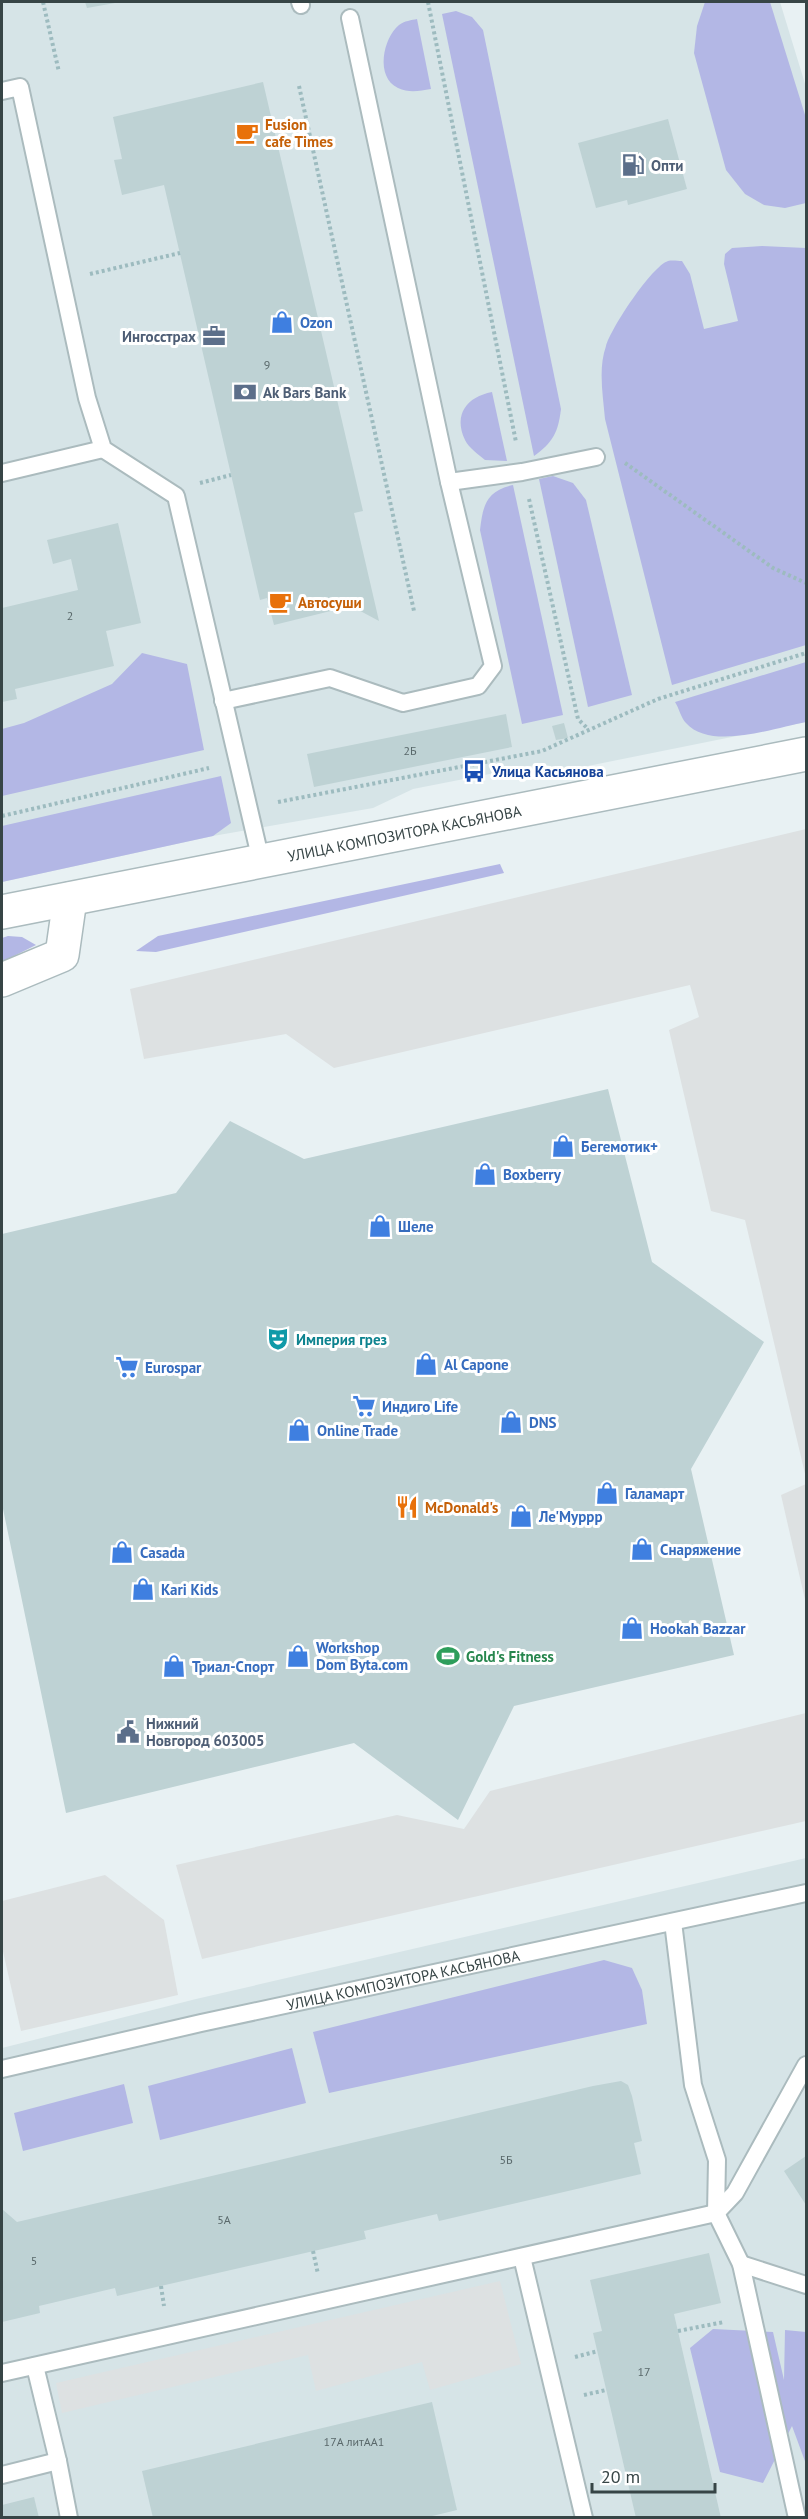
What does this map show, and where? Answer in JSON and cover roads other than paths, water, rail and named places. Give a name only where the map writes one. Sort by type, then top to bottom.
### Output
[{"type":"street","name":"УЛИЦА КОМПОЗИТОРА КАСЬЯНОВА","points":[[2,912],[807,754]]},
{"type":"street","points":[[2,980],[62,955],[70,899]]},
{"type":"lane","points":[[223,701],[330,678],[403,703],[478,686],[493,666],[449,482],[350,18]]},
{"type":"lane","points":[[2,91],[20,87],[87,398],[103,449],[176,496],[223,701],[251,808],[261,861]]},
{"type":"lane","points":[[2,473],[103,449]]},
{"type":"lane","points":[[449,482],[596,457]]},
{"type":"lane","name":"УЛИЦА КОМПОЗИТОРА КАСЬЯНОВА","points":[[2,2069],[213,2020],[673,1922],[806,1897]]},
{"type":"lane","points":[[673,1922],[693,2085],[717,2160],[716,2213],[741,2264],[798,2517]]},
{"type":"lane","points":[[2,2373],[716,2213],[735,2193],[807,2065]]},
{"type":"lane","points":[[522,2257],[584,2517]]},
{"type":"lane","points":[[741,2264],[807,2284]]},
{"type":"lane","points":[[35,2366],[69,2517]]},
{"type":"lane","points":[[2,2475],[58,2461]]},
{"type":"place","name":"Fusion cafe Times","points":[[247,133]]},
{"type":"place","name":"Опти","points":[[633,165]]},
{"type":"place","name":"Ozon","points":[[282,322]]},
{"type":"place","name":"Ингосстрах","points":[[214,336]]},
{"type":"place","name":"Ak Bars Bank","points":[[245,392]]},
{"type":"place","name":"Автосуши","points":[[280,602]]},
{"type":"place","name":"Улица Касьянова","points":[[474,771]]},
{"type":"place","name":"Бегемотик+","points":[[563,1146]]},
{"type":"place","name":"Boxberry","points":[[485,1174]]},
{"type":"place","name":"Шеле","points":[[380,1226]]},
{"type":"place","name":"Империя грез","points":[[278,1339]]},
{"type":"place","name":"Al Capone","points":[[426,1364]]},
{"type":"place","name":"Eurospar","points":[[127,1367]]},
{"type":"place","name":"Индиго Life","points":[[364,1406]]},
{"type":"place","name":"DNS","points":[[511,1422]]},
{"type":"place","name":"Online Trade","points":[[299,1430]]},
{"type":"place","name":"Галамарт","points":[[607,1493]]},
{"type":"place","name":"McDonald's","points":[[407,1507]]},
{"type":"place","name":"Ле'Муррр","points":[[521,1516]]},
{"type":"place","name":"Снаряжение","points":[[642,1549]]},
{"type":"place","name":"Casada","points":[[122,1552]]},
{"type":"place","name":"Kari Kids","points":[[143,1589]]},
{"type":"place","name":"Hookah Bazzar","points":[[632,1628]]},
{"type":"place","name":"Workshop Dom Byta.com","points":[[298,1656]]},
{"type":"place","name":"Gold's Fitness","points":[[448,1656]]},
{"type":"place","name":"Триал-Спорт","points":[[174,1666]]},
{"type":"place","name":"Нижний Новгород 603005","points":[[128,1732]]}]
